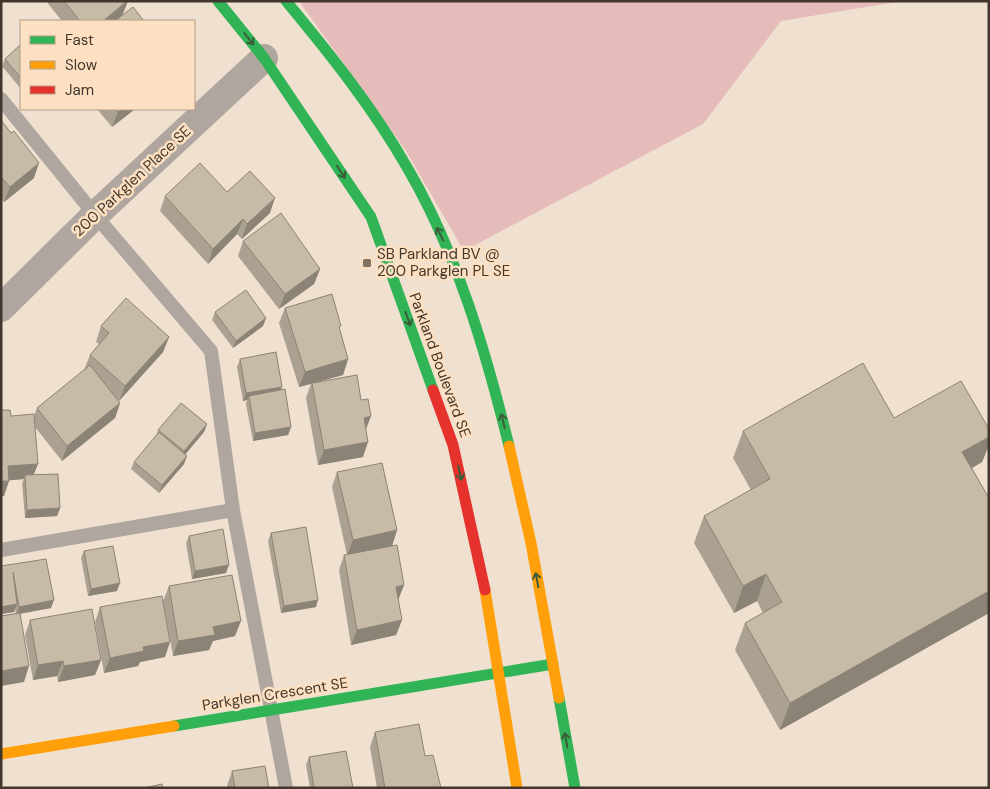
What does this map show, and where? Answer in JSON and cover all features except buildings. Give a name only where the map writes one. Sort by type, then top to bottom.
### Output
[{"type":"street","name":"Parkland Boulevard SE","points":[[218,1],[264,58],[371,217],[453,445],[480,562],[517,788]]},
{"type":"street","points":[[286,1],[332,57],[399,153],[446,247],[482,348],[501,413],[520,491],[575,788]]},
{"type":"street","name":"200 Parkglen Place SE","points":[[1,308],[95,215],[264,58]]},
{"type":"street","name":"Parkglen Crescent SE","points":[[1,754],[553,664]]},
{"type":"lane","points":[[1,99],[95,215],[211,351],[233,510],[286,788]]},
{"type":"lane","points":[[1,550],[233,510]]},
{"type":"shaded area","points":[[299,1],[903,1],[781,21],[703,124],[464,251],[406,151]]},
{"type":"traffic: fast","points":[[218,1],[264,58],[371,217],[433,390]]},
{"type":"traffic: fast","points":[[286,1],[366,103],[395,147],[425,201],[441,234],[468,304],[480,339],[509,446]]},
{"type":"traffic: fast","points":[[174,726],[553,664]]},
{"type":"traffic: fast","points":[[559,698],[575,788]]},
{"type":"traffic: slow","points":[[509,446],[531,543],[559,698]]},
{"type":"traffic: slow","points":[[485,590],[517,788]]},
{"type":"traffic: slow","points":[[1,754],[174,726]]},
{"type":"traffic: jam","points":[[433,390],[453,445],[485,590]]},
{"type":"place","name":"SB Parkland BV @ 200 Parkglen PL SE","points":[[367,263]]}]
